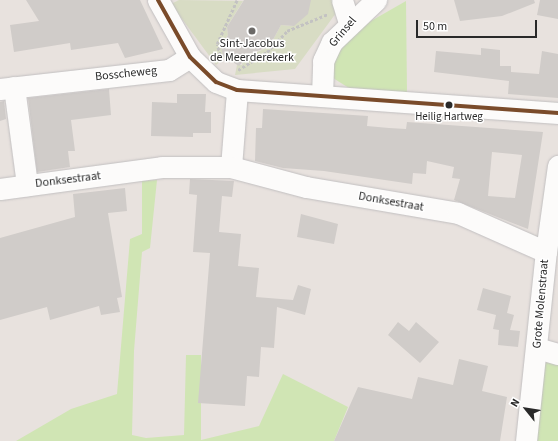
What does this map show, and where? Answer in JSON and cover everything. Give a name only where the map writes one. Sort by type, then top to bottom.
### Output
[{"type":"street","points":[[158,0],[190,57],[237,90],[558,113]]},
{"type":"street","name":"Grinsel","points":[[322,96],[323,61],[332,42],[341,12],[376,0]]},
{"type":"street","name":"Bosscheweg","points":[[7,88],[169,70],[190,57]]},
{"type":"street","points":[[7,88],[27,185]]},
{"type":"street","points":[[231,168],[237,90]]},
{"type":"street","name":"Grote Molenstraat","points":[[526,441],[546,252],[558,166]]},
{"type":"street","name":"Donksestraat","points":[[0,188],[162,167],[231,168],[306,187],[458,213],[546,252]]},
{"type":"street","points":[[537,348],[558,354]]},
{"type":"path","points":[[237,0],[218,44],[220,77],[242,70],[267,52],[287,30],[341,12]]},
{"type":"green space","points":[[179,0],[243,1],[227,27],[228,35],[220,46],[225,57],[216,65],[171,4]]},
{"type":"green space","points":[[309,0],[337,0],[339,9],[295,69],[235,75],[237,65],[242,65],[243,59],[247,60],[251,51],[252,54],[269,47],[281,25],[292,26]]},
{"type":"green space","points":[[406,1],[407,93],[349,88],[333,78],[332,69],[337,55],[350,38],[371,21]]},
{"type":"green space","points":[[157,180],[150,248],[142,252],[134,351],[132,435],[146,438],[184,435],[186,355],[201,355],[201,440],[259,426],[283,374],[348,407],[334,441],[16,441],[71,409],[117,394],[130,239],[142,234],[142,181]]},
{"type":"green space","points":[[554,359],[558,360],[558,441],[532,441],[543,364]]},
{"type":"building","points":[[26,0],[140,0],[163,49],[125,58],[118,43],[71,50],[70,43],[14,52],[10,25],[39,21]]},
{"type":"building","name":"Sint-Jacobus de Meerderekerk","points":[[244,0],[311,0],[308,14],[294,26],[281,25],[269,47],[251,53],[239,66],[223,56],[221,47],[228,35],[227,27]]},
{"type":"building","points":[[454,0],[534,0],[535,3],[502,16],[460,21]]},
{"type":"building","points":[[540,0],[558,0],[558,19],[537,15]]},
{"type":"building","points":[[481,48],[500,50],[500,66],[511,66],[511,72],[539,74],[542,51],[558,54],[558,98],[508,94],[509,81],[434,72],[436,51],[481,55]]},
{"type":"building","points":[[109,89],[111,115],[71,120],[75,151],[68,151],[70,167],[37,172],[28,98]]},
{"type":"building","points":[[177,94],[206,94],[205,112],[211,112],[211,133],[193,133],[193,137],[151,136],[152,102],[177,103]]},
{"type":"building","points":[[4,101],[6,119],[0,121],[0,102]]},
{"type":"building","points":[[263,109],[368,116],[367,126],[389,128],[406,129],[407,122],[543,132],[528,229],[454,200],[460,179],[452,178],[454,167],[427,161],[426,174],[413,173],[412,184],[324,171],[283,168],[255,161],[256,128],[262,128]],"holes":[[[492,152],[522,155],[515,198],[488,196]]]},
{"type":"building","points":[[190,179],[234,181],[232,197],[222,196],[219,232],[241,234],[238,266],[259,268],[256,297],[293,300],[298,285],[311,289],[305,315],[277,307],[274,348],[261,347],[259,377],[247,376],[245,406],[198,403],[210,253],[193,252],[197,195],[189,194]]},
{"type":"building","points":[[125,188],[127,211],[108,213],[122,297],[117,298],[120,312],[101,315],[99,306],[50,320],[47,307],[0,320],[0,238],[75,217],[73,194]]},
{"type":"building","points":[[301,214],[338,224],[334,244],[297,237]]},
{"type":"building","points":[[483,288],[511,296],[507,313],[514,315],[510,330],[520,331],[518,347],[498,345],[499,330],[493,329],[496,315],[477,310]]},
{"type":"building","points":[[398,322],[409,331],[416,322],[439,342],[420,363],[388,335]]},
{"type":"building","points":[[459,359],[488,366],[482,391],[507,397],[500,441],[334,441],[358,387],[412,399],[418,377],[453,385]]},
{"type":"transit line","points":[[158,0],[190,57],[216,82],[237,90],[558,113]]},
{"type":"place","name":"Sint-Jacobus de Meerderekerk","points":[[252,31]]},
{"type":"place","name":"Heilig Hartweg","points":[[449,105]]}]
